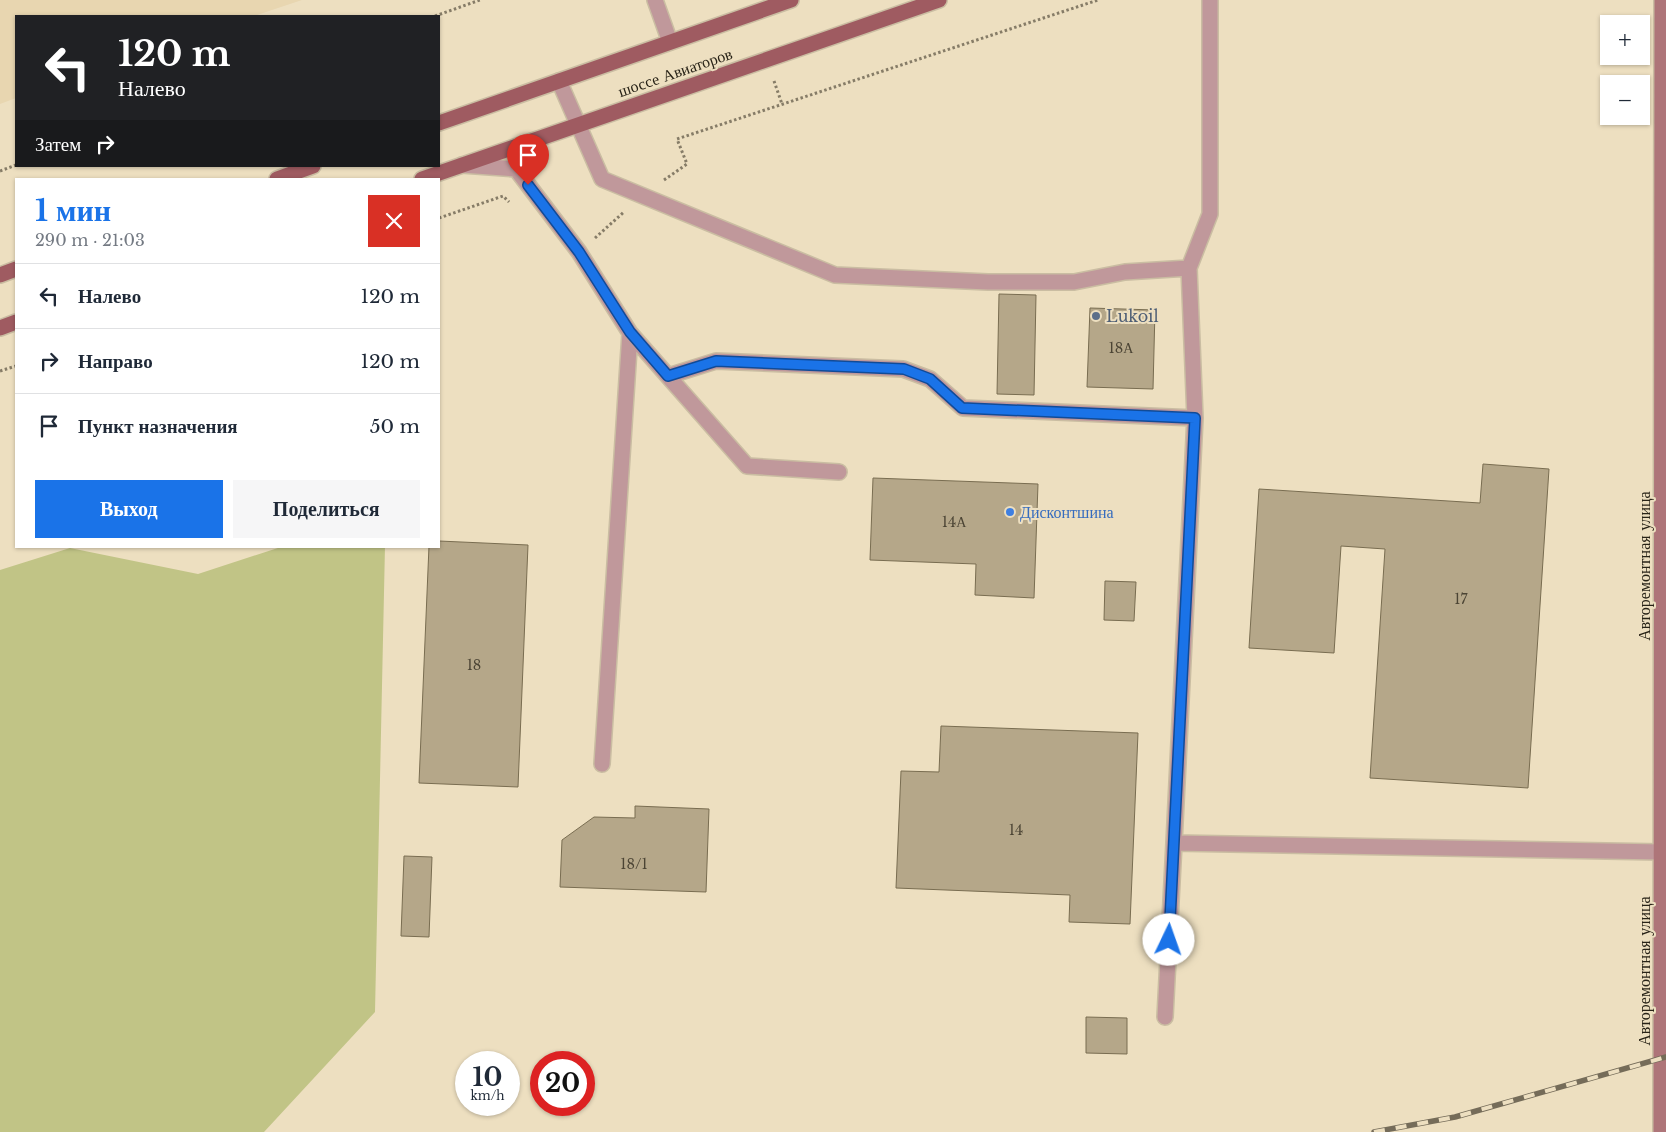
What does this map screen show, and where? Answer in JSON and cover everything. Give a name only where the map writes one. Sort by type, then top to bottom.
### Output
[{"type":"main road","name":"шоссе Авиаторов","points":[[440,123],[791,0]]},
{"type":"main road","name":"шоссе Авиаторов","points":[[425,178],[939,0]]},
{"type":"main road","name":"Авторемонтная улица","points":[[1661,1132],[1664,493],[1664,51],[1662,0]]},
{"type":"main road","points":[[280,178],[310,167]]},
{"type":"main road","points":[[0,275],[15,269]]},
{"type":"main road","points":[[0,328],[15,322]]},
{"type":"lane","points":[[655,0],[670,42]]},
{"type":"lane","points":[[1165,1017],[1195,418],[1189,268],[1210,214],[1210,0]]},
{"type":"lane","points":[[559,81],[602,179],[835,275],[988,282],[1074,282],[1125,272],[1189,268]]},
{"type":"lane","points":[[462,164],[516,169],[579,252],[630,332],[747,466],[839,472]]},
{"type":"lane","points":[[602,764],[630,332]]},
{"type":"lane","points":[[668,376],[716,361],[904,369],[930,379],[962,408],[1195,418]]},
{"type":"lane","points":[[1174,843],[1662,852]]},
{"type":"path","points":[[437,15],[480,0]]},
{"type":"path","points":[[579,252],[642,195],[686,164],[677,139],[1098,0]]},
{"type":"path","points":[[0,171],[15,165]]},
{"type":"path","points":[[440,218],[503,196],[510,202]]},
{"type":"path","points":[[0,371],[15,366]]},
{"type":"shaded area","points":[[0,0],[302,0],[257,15],[15,15],[15,98],[0,104]]},
{"type":"green space","points":[[70,548],[198,574],[278,548],[385,548],[375,1012],[264,1132],[0,1132],[0,570]]},
{"type":"building","points":[[999,294],[1036,295],[1034,395],[997,394]]},
{"type":"building","points":[[1090,308],[1155,310],[1153,389],[1087,387]]},
{"type":"building","points":[[1483,464],[1549,469],[1528,788],[1370,778],[1385,549],[1341,546],[1334,653],[1249,648],[1259,489],[1480,503]]},
{"type":"building","points":[[873,478],[1038,484],[1034,598],[975,595],[976,564],[870,560]]},
{"type":"building","points":[[440,541],[528,545],[518,787],[419,783],[429,548],[440,548]]},
{"type":"building","points":[[1105,581],[1136,582],[1134,621],[1104,620]]},
{"type":"building","points":[[941,726],[1138,733],[1130,924],[1069,922],[1070,895],[896,888],[901,771],[939,772]]},
{"type":"building","points":[[635,806],[709,809],[706,892],[560,887],[562,840],[594,817],[635,818]]},
{"type":"building","points":[[404,856],[432,857],[429,937],[401,936]]},
{"type":"building","points":[[1086,1017],[1127,1018],[1127,1054],[1086,1053]]},
{"type":"railway","points":[[1374,1132],[1455,1117],[1666,1057]]},
{"type":"place","name":"Lukoil","points":[[1096,316]]},
{"type":"place","name":"Дисконтшина","points":[[1010,512]]},
{"type":"route","points":[[528,185],[579,252],[630,332],[668,376],[716,361],[904,369],[930,379],[962,408],[1195,418],[1169,940]]}]
